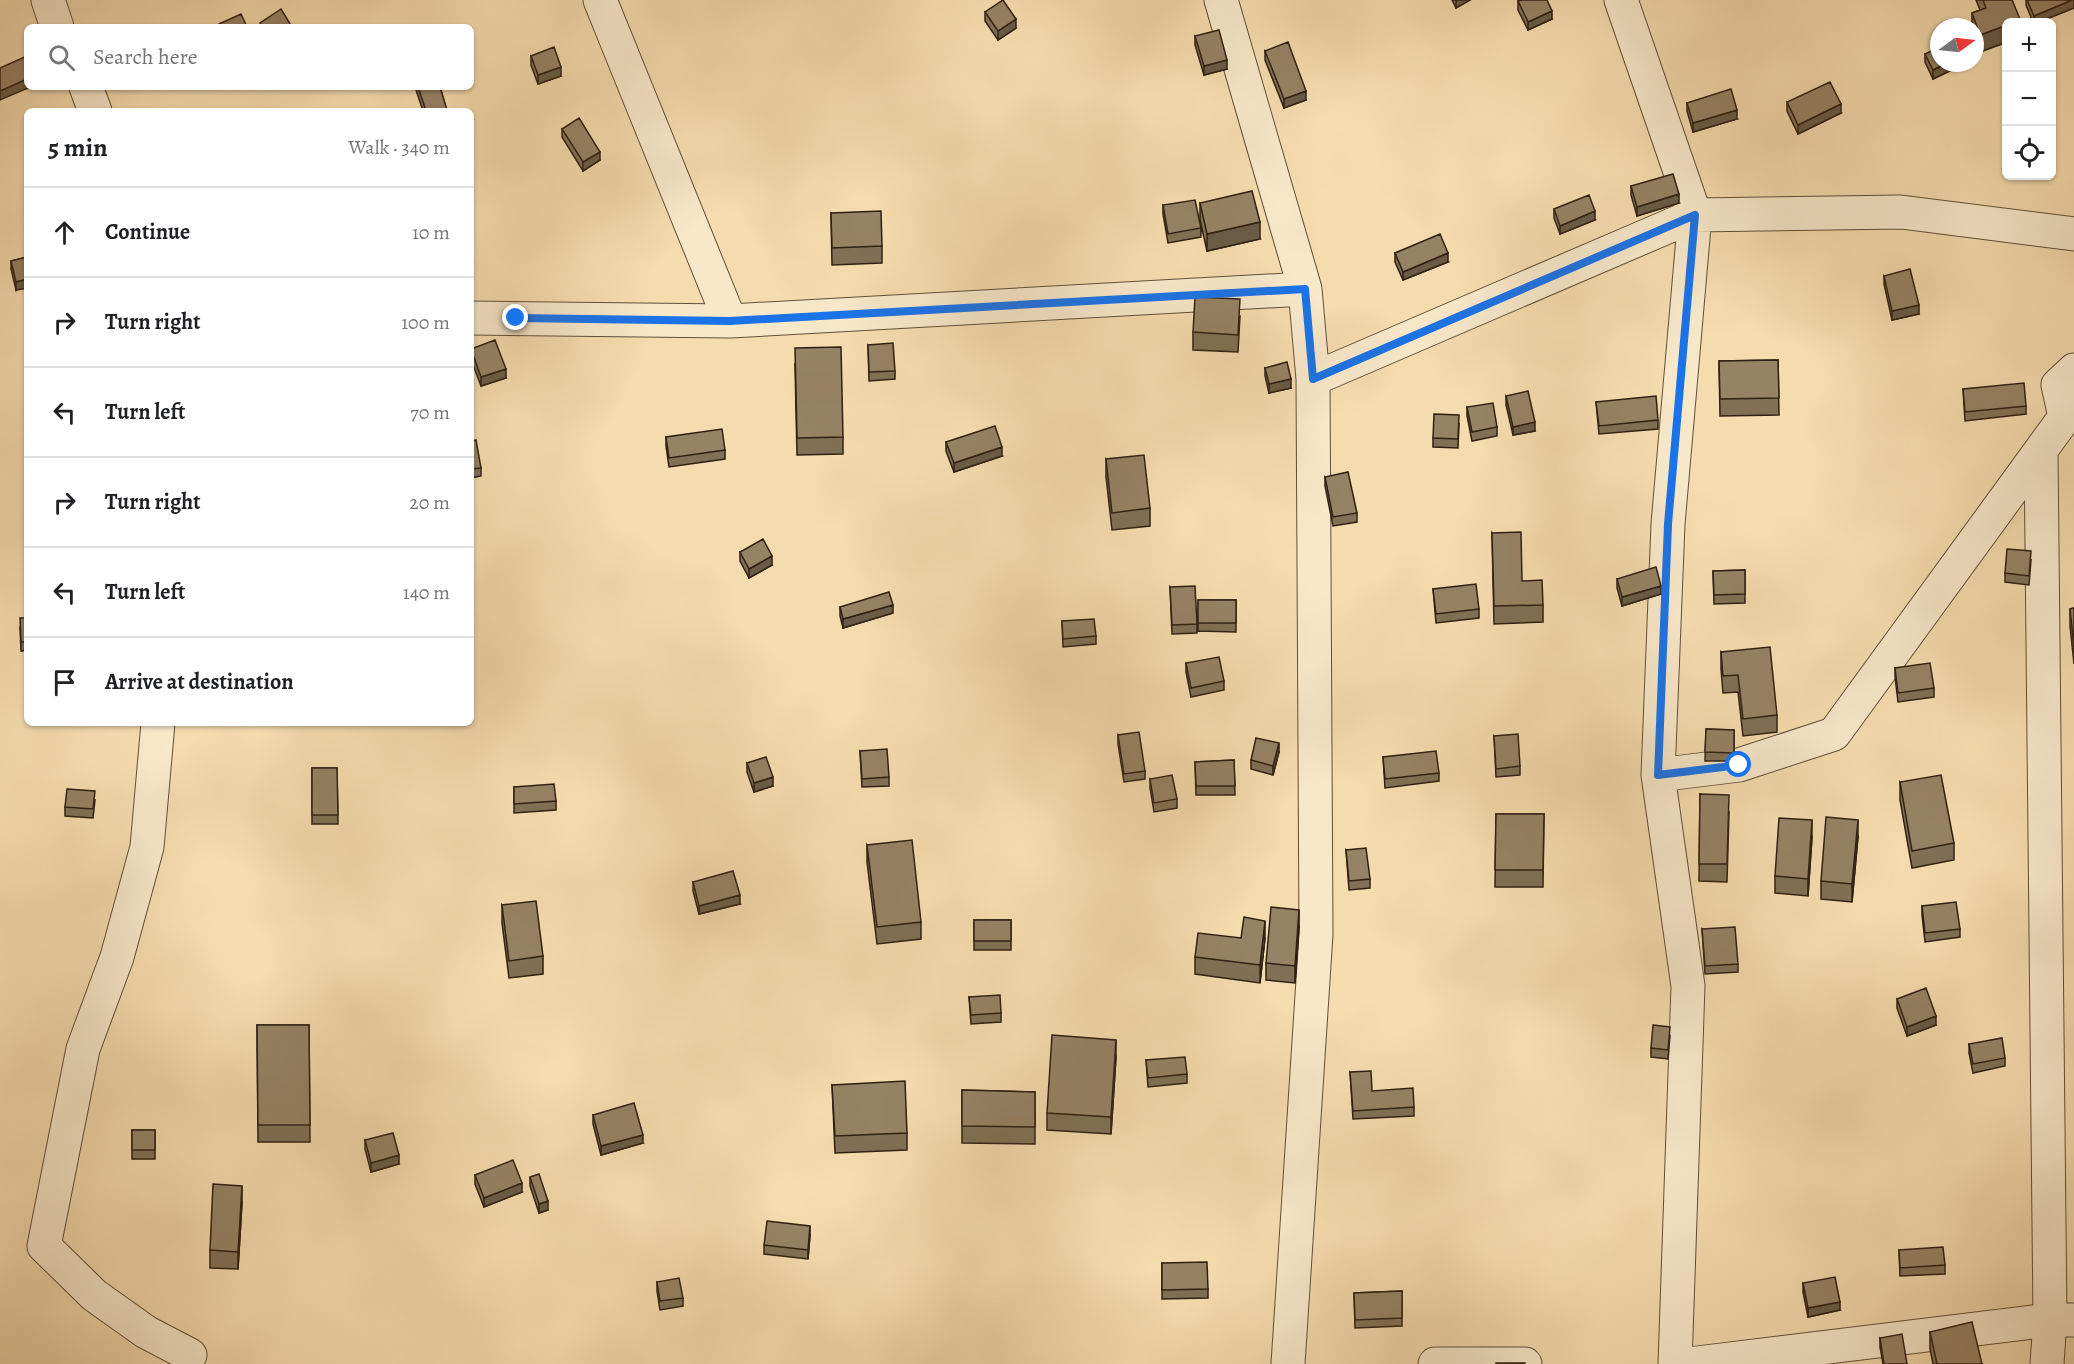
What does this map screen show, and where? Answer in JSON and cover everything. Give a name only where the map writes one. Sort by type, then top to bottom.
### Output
[{"type":"street","points":[[48,0],[56,24]]},
{"type":"street","points":[[600,0],[730,321]]},
{"type":"street","points":[[1221,0],[1305,289],[1313,379],[1316,934],[1288,1364]]},
{"type":"street","points":[[1621,0],[1695,215],[1668,524],[1658,775],[1688,986],[1676,1364]]},
{"type":"street","points":[[87,90],[94,108]]},
{"type":"street","points":[[1313,379],[1695,215],[1901,212],[2074,234]]},
{"type":"street","points":[[474,318],[730,321],[1305,289]]},
{"type":"street","points":[[1658,775],[1739,765],[1834,734],[2065,417],[2058,385],[2074,370]]},
{"type":"street","points":[[2041,451],[2062,1320],[2047,1364]]},
{"type":"street","points":[[158,726],[147,847],[117,957],[83,1049],[44,1246],[94,1295],[146,1332],[198,1361]]},
{"type":"street","points":[[1689,1364],[2062,1320]]},
{"type":"street","points":[[1435,1364],[1525,1364]]},
{"type":"building","points":[[1003,0],[1016,19],[998,31],[985,12]]},
{"type":"building","points":[[1547,0],[1552,11],[1528,22],[1518,1]]},
{"type":"building","points":[[1983,0],[2012,0],[2020,18],[2002,18],[2002,27],[1984,34],[1984,18],[1974,18],[1972,13],[1986,8]]},
{"type":"building","points":[[2027,0],[2072,0],[2034,16]]},
{"type":"building","points":[[281,9],[290,24],[261,24]]},
{"type":"building","points":[[241,14],[246,24],[219,24]]},
{"type":"building","points":[[1219,30],[1227,60],[1204,66],[1195,36]]},
{"type":"building","points":[[1288,42],[1306,91],[1284,99],[1265,51]]},
{"type":"building","points":[[554,47],[561,67],[538,75],[531,56]]},
{"type":"building","points":[[1930,52],[1930,64],[1925,54]]},
{"type":"building","points":[[24,57],[24,80],[0,91],[0,68]]},
{"type":"building","points":[[1830,82],[1841,104],[1798,125],[1787,102]]},
{"type":"building","points":[[1731,89],[1737,110],[1693,123],[1687,103]]},
{"type":"building","points":[[419,90],[441,90],[446,108],[425,108]]},
{"type":"building","points":[[579,118],[600,152],[583,162],[562,129]]},
{"type":"building","points":[[1673,174],[1679,194],[1637,207],[1631,186]]},
{"type":"building","points":[[1252,191],[1260,222],[1207,234],[1200,203]]},
{"type":"building","points":[[1589,195],[1595,211],[1560,226],[1554,209]]},
{"type":"building","points":[[1195,200],[1201,228],[1168,234],[1163,205]]},
{"type":"building","points":[[881,211],[882,246],[832,248],[831,213]]},
{"type":"building","points":[[1440,234],[1448,253],[1403,272],[1395,253]]},
{"type":"building","points":[[24,258],[24,280],[16,282],[11,261]]},
{"type":"building","points":[[1910,269],[1919,305],[1892,311],[1884,276]]},
{"type":"building","points":[[1195,297],[1240,299],[1238,335],[1193,332]]},
{"type":"building","points":[[495,340],[506,369],[481,377],[474,357],[474,348]]},
{"type":"building","points":[[893,343],[895,371],[869,372],[868,345]]},
{"type":"building","points":[[841,347],[843,437],[797,438],[795,348]]},
{"type":"building","points":[[1778,360],[1779,398],[1720,399],[1719,361]]},
{"type":"building","points":[[1287,362],[1291,379],[1269,384],[1265,368]]},
{"type":"building","points":[[2024,383],[2026,406],[1965,412],[1963,389]]},
{"type":"building","points":[[1528,391],[1535,422],[1513,427],[1506,396]]},
{"type":"building","points":[[1656,396],[1658,420],[1599,426],[1596,402]]},
{"type":"building","points":[[1493,403],[1497,427],[1472,432],[1467,407]]},
{"type":"building","points":[[1434,414],[1459,415],[1458,439],[1433,438]]},
{"type":"building","points":[[995,426],[1002,447],[954,463],[946,442]]},
{"type":"building","points":[[722,429],[725,450],[669,458],[666,437]]},
{"type":"building","points":[[474,440],[476,440],[481,468],[474,469]]},
{"type":"building","points":[[1144,455],[1150,508],[1112,513],[1106,459]]},
{"type":"building","points":[[1348,472],[1357,513],[1333,517],[1325,477]]},
{"type":"building","points":[[1521,532],[1522,581],[1542,580],[1543,605],[1494,606],[1492,533]]},
{"type":"building","points":[[763,539],[772,556],[749,569],[740,552]]},
{"type":"building","points":[[2007,549],[2031,551],[2029,576],[2005,573]]},
{"type":"building","points":[[1656,567],[1661,586],[1622,597],[1617,579]]},
{"type":"building","points":[[1745,570],[1745,594],[1714,595],[1713,571]]},
{"type":"building","points":[[1476,584],[1479,609],[1436,614],[1433,589]]},
{"type":"building","points":[[1195,586],[1197,624],[1172,625],[1170,587]]},
{"type":"building","points":[[889,592],[893,605],[843,619],[840,607]]},
{"type":"building","points":[[1198,600],[1236,600],[1236,623],[1198,623]]},
{"type":"building","points":[[2074,608],[2074,647],[2070,609]]},
{"type":"building","points":[[20,618],[24,618],[24,642],[21,642]]},
{"type":"building","points":[[1094,619],[1096,636],[1063,639],[1062,621]]},
{"type":"building","points":[[1770,647],[1777,715],[1743,719],[1738,675],[1723,676],[1721,652]]},
{"type":"building","points":[[1219,657],[1224,681],[1191,688],[1186,663]]},
{"type":"building","points":[[1930,663],[1934,688],[1898,693],[1895,668]]},
{"type":"building","points":[[1706,729],[1734,730],[1734,753],[1705,752]]},
{"type":"building","points":[[1139,732],[1145,771],[1124,774],[1118,735]]},
{"type":"building","points":[[1518,734],[1520,766],[1496,769],[1494,736]]},
{"type":"building","points":[[1256,738],[1279,743],[1273,766],[1251,760]]},
{"type":"building","points":[[887,749],[889,777],[862,779],[860,751]]},
{"type":"building","points":[[1436,751],[1439,773],[1385,779],[1383,757]]},
{"type":"building","points":[[766,757],[773,777],[754,783],[747,763]]},
{"type":"building","points":[[1234,760],[1235,786],[1196,786],[1195,762]]},
{"type":"building","points":[[312,768],[337,768],[338,815],[312,815]]},
{"type":"building","points":[[1172,775],[1177,799],[1154,803],[1150,779]]},
{"type":"building","points":[[1941,775],[1954,843],[1912,851],[1900,782]]},
{"type":"building","points":[[554,784],[556,801],[514,804],[514,787]]},
{"type":"building","points":[[67,789],[95,791],[93,809],[65,807]]},
{"type":"building","points":[[1700,794],[1729,795],[1727,864],[1699,864]]},
{"type":"building","points":[[1496,814],[1544,814],[1543,870],[1495,870]]},
{"type":"building","points":[[1826,817],[1858,820],[1852,884],[1821,881]]},
{"type":"building","points":[[1779,818],[1812,820],[1808,879],[1775,876]]},
{"type":"building","points":[[912,840],[921,922],[877,927],[867,845]]},
{"type":"building","points":[[1366,848],[1370,879],[1349,881],[1346,850]]},
{"type":"building","points":[[733,871],[740,895],[699,906],[693,882]]},
{"type":"building","points":[[536,901],[543,956],[509,961],[502,905]]},
{"type":"building","points":[[1956,902],[1960,929],[1925,933],[1922,906]]},
{"type":"building","points":[[1271,907],[1299,910],[1295,966],[1266,963]]},
{"type":"building","points":[[1244,917],[1265,921],[1260,965],[1195,957],[1198,933],[1241,938]]},
{"type":"building","points":[[974,920],[1011,920],[1011,941],[974,941]]},
{"type":"building","points":[[1735,927],[1738,964],[1705,966],[1702,929]]},
{"type":"building","points":[[1926,988],[1936,1016],[1907,1027],[1897,999]]},
{"type":"building","points":[[1000,995],[1001,1013],[971,1015],[969,997]]},
{"type":"building","points":[[257,1025],[309,1025],[310,1125],[258,1125]]},
{"type":"building","points":[[1653,1025],[1670,1027],[1668,1050],[1651,1048]]},
{"type":"building","points":[[1052,1035],[1116,1040],[1111,1117],[1047,1113]]},
{"type":"building","points":[[2002,1038],[2005,1058],[1973,1064],[1969,1044]]},
{"type":"building","points":[[1185,1057],[1187,1074],[1148,1078],[1146,1060]]},
{"type":"building","points":[[1371,1071],[1372,1091],[1413,1088],[1414,1107],[1353,1111],[1350,1072]]},
{"type":"building","points":[[905,1081],[907,1133],[835,1136],[832,1085]]},
{"type":"building","points":[[962,1090],[1035,1092],[1035,1127],[962,1126]]},
{"type":"building","points":[[634,1103],[643,1135],[601,1146],[593,1115]]},
{"type":"building","points":[[132,1130],[155,1130],[155,1150],[132,1150]]},
{"type":"building","points":[[393,1133],[399,1155],[371,1163],[365,1140]]},
{"type":"building","points":[[513,1160],[522,1183],[484,1198],[475,1175]]},
{"type":"building","points":[[539,1174],[548,1201],[539,1204],[530,1177]]},
{"type":"building","points":[[213,1184],[242,1186],[238,1252],[210,1250]]},
{"type":"building","points":[[767,1221],[810,1226],[808,1250],[764,1245]]},
{"type":"building","points":[[1943,1247],[1945,1265],[1900,1268],[1899,1250]]},
{"type":"building","points":[[1207,1262],[1208,1289],[1162,1290],[1162,1263]]},
{"type":"building","points":[[1835,1277],[1840,1302],[1808,1308],[1803,1283]]},
{"type":"building","points":[[679,1278],[683,1298],[660,1301],[657,1282]]},
{"type":"building","points":[[1402,1291],[1402,1318],[1355,1320],[1354,1293]]},
{"type":"building","points":[[1972,1322],[1982,1364],[1937,1364],[1930,1332]]},
{"type":"building","points":[[1902,1334],[1907,1364],[1884,1364],[1880,1338]]},
{"type":"building","points":[[1525,1363],[1525,1364],[1496,1364]]},
{"type":"route","points":[[516,318],[730,321],[1305,289],[1313,379],[1695,215],[1668,524],[1658,775],[1739,765]]}]
